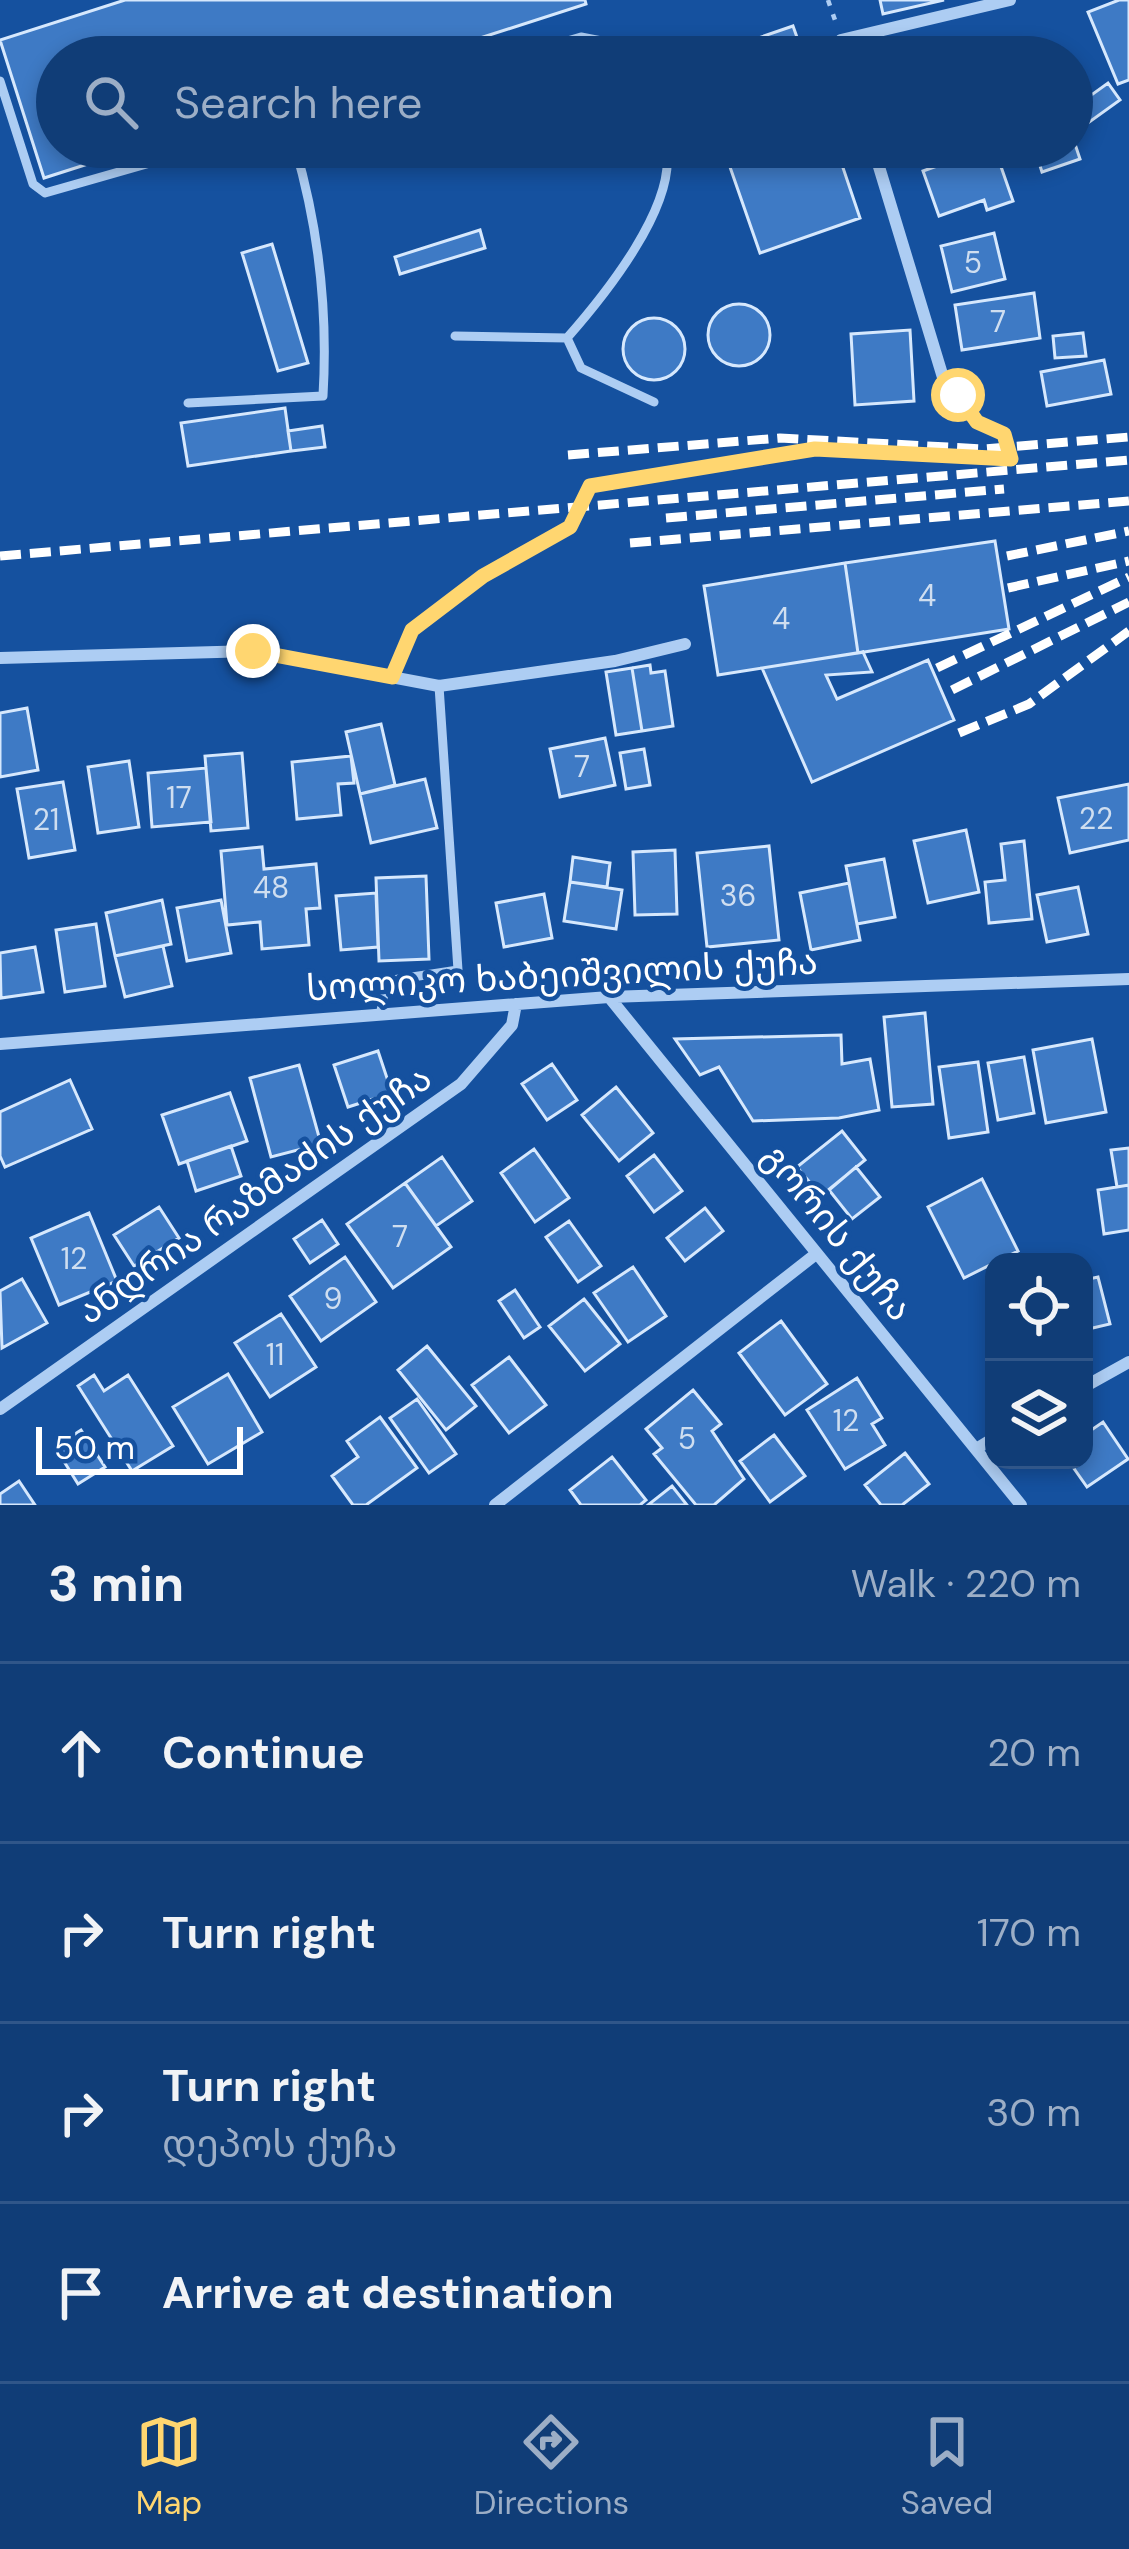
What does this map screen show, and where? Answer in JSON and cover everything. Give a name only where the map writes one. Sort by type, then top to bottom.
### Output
[{"type":"street","points":[[858,36],[1010,0]]},
{"type":"street","points":[[880,168],[945,385]]},
{"type":"street","points":[[0,658],[253,651],[439,686],[615,662],[685,644]]},
{"type":"street","name":"სოლიკო ხაბეიშვილის ქუჩა","points":[[0,1044],[609,997],[1129,979]]},
{"type":"street","name":"გორის ქუჩა","points":[[609,997],[1021,1505]]},
{"type":"street","name":"ანდრია რაზმაძის ქუჩა","points":[[0,1409],[461,1084],[512,1025],[516,1004]]},
{"type":"street","points":[[495,1505],[816,1254]]},
{"type":"street","points":[[1093,1383],[1129,1362]]},
{"type":"street","points":[[976,1449],[985,1444]]},
{"type":"lane","points":[[0,81],[33,184],[45,194],[134,168]]},
{"type":"lane","points":[[188,403],[323,396],[327,324],[301,168]]},
{"type":"lane","points":[[455,336],[566,338],[607,293],[641,236],[670,168]]},
{"type":"lane","points":[[566,338],[581,368],[654,402]]},
{"type":"lane","points":[[381,1011],[386,981],[458,970],[439,686]]},
{"type":"path","points":[[392,677],[412,630],[483,576],[570,527],[590,486],[815,449],[1011,459],[1004,434],[977,422],[945,385]]},
{"type":"building","points":[[125,0],[585,0],[586,4],[486,36],[36,36],[36,153],[0,40]]},
{"type":"building","points":[[880,0],[944,0],[883,14]]},
{"type":"building","points":[[1129,0],[1129,80],[1118,84],[1088,12]]},
{"type":"building","points":[[793,26],[797,36],[764,36]]},
{"type":"building","points":[[1108,83],[1120,100],[1093,119],[1093,94]]},
{"type":"building","points":[[41,168],[75,168],[44,178]]},
{"type":"building","points":[[730,168],[843,168],[860,218],[760,253]]},
{"type":"building","points":[[1001,168],[1013,201],[987,210],[984,200],[939,216],[923,171]]},
{"type":"building","points":[[480,230],[485,248],[400,274],[395,257]]},
{"type":"building","points":[[994,233],[1005,279],[952,292],[941,246]]},
{"type":"building","points":[[272,244],[308,363],[278,371],[242,253]]},
{"type":"building","points":[[1034,293],[1040,338],[962,350],[955,305]]},
{"type":"building","points":[[739,304],[761,313],[770,335],[761,357],[739,366],[717,357],[708,335],[717,313]]},
{"type":"building","points":[[654,318],[676,327],[685,349],[676,371],[654,380],[632,371],[623,349],[632,327]]},
{"type":"building","points":[[910,330],[914,401],[855,405],[851,334]]},
{"type":"building","points":[[1083,333],[1086,356],[1055,358],[1053,336]]},
{"type":"building","points":[[1104,360],[1111,394],[1047,406],[1041,372]]},
{"type":"building","points":[[285,408],[291,451],[188,466],[181,423]]},
{"type":"building","points":[[322,426],[325,447],[291,451],[288,431]]},
{"type":"building","points":[[995,541],[1009,629],[858,653],[845,563]]},
{"type":"building","points":[[845,563],[858,653],[718,675],[704,586]]},
{"type":"building","points":[[863,652],[872,672],[826,675],[837,699],[928,660],[954,720],[812,782],[762,668]]},
{"type":"building","points":[[650,665],[651,673],[665,671],[673,726],[642,731],[632,668]]},
{"type":"building","points":[[632,668],[642,731],[616,735],[606,672]]},
{"type":"building","points":[[27,708],[38,770],[0,777],[0,713]]},
{"type":"building","points":[[381,724],[395,785],[360,794],[346,732]]},
{"type":"building","points":[[605,738],[615,785],[560,797],[550,749]]},
{"type":"building","points":[[644,749],[650,785],[626,789],[620,753]]},
{"type":"building","points":[[242,753],[248,828],[211,831],[205,756]]},
{"type":"building","points":[[351,756],[354,783],[338,784],[341,815],[297,819],[292,762]]},
{"type":"building","points":[[129,761],[139,827],[98,833],[88,767]]},
{"type":"building","points":[[206,768],[211,822],[152,827],[148,773]]},
{"type":"building","points":[[425,779],[437,828],[371,843],[360,794]]},
{"type":"building","points":[[63,782],[75,850],[29,858],[17,789]]},
{"type":"building","points":[[1129,784],[1129,840],[1070,853],[1058,798]]},
{"type":"building","points":[[966,830],[979,892],[928,903],[914,841]]},
{"type":"building","points":[[1024,841],[1032,919],[989,923],[985,882],[1005,880],[1001,844]]},
{"type":"building","points":[[769,846],[779,940],[707,947],[697,853]]},
{"type":"building","points":[[262,847],[264,869],[316,864],[320,908],[306,909],[309,945],[262,949],[260,922],[227,925],[221,851]]},
{"type":"building","points":[[675,850],[677,914],[635,915],[633,852]]},
{"type":"building","points":[[573,857],[610,863],[607,887],[570,882]]},
{"type":"building","points":[[884,859],[895,917],[857,924],[846,866]]},
{"type":"building","points":[[426,876],[429,959],[379,961],[376,878]]},
{"type":"building","points":[[570,882],[622,890],[616,929],[564,921]]},
{"type":"building","points":[[849,883],[860,940],[811,950],[800,893]]},
{"type":"building","points":[[1078,887],[1088,934],[1047,942],[1037,895]]},
{"type":"building","points":[[376,893],[378,947],[341,950],[336,896]]},
{"type":"building","points":[[544,894],[552,938],[504,947],[496,903]]},
{"type":"building","points":[[162,900],[171,944],[115,956],[106,913]]},
{"type":"building","points":[[221,900],[231,953],[187,961],[177,908]]},
{"type":"building","points":[[96,924],[105,986],[65,992],[56,930]]},
{"type":"building","points":[[163,946],[172,986],[125,997],[115,956]]},
{"type":"building","points":[[35,947],[43,992],[1,998],[0,953]]},
{"type":"building","points":[[925,1013],[933,1104],[892,1107],[884,1017]]},
{"type":"building","points":[[841,1035],[842,1064],[870,1059],[879,1110],[839,1118],[753,1121],[719,1067],[700,1075],[675,1039]]},
{"type":"building","points":[[1092,1039],[1106,1112],[1046,1123],[1033,1050]]},
{"type":"building","points":[[378,1051],[392,1093],[348,1107],[334,1065]]},
{"type":"building","points":[[1024,1057],[1034,1113],[998,1120],[988,1063]]},
{"type":"building","points":[[978,1062],[988,1132],[949,1138],[939,1067]]},
{"type":"building","points":[[552,1064],[577,1100],[547,1120],[522,1084]]},
{"type":"building","points":[[299,1065],[321,1144],[271,1157],[250,1078]]},
{"type":"building","points":[[70,1080],[92,1129],[5,1167],[0,1156],[0,1112]]},
{"type":"building","points":[[616,1087],[653,1133],[619,1161],[582,1115]]},
{"type":"building","points":[[230,1093],[247,1141],[179,1164],[162,1115]]},
{"type":"building","points":[[842,1131],[865,1160],[821,1196],[797,1167]]},
{"type":"building","points":[[231,1146],[241,1176],[196,1191],[187,1161]]},
{"type":"building","points":[[1129,1148],[1129,1185],[1117,1187],[1111,1150]]},
{"type":"building","points":[[534,1149],[569,1198],[535,1222],[501,1173]]},
{"type":"building","points":[[654,1155],[682,1191],[654,1212],[627,1176]]},
{"type":"building","points":[[442,1157],[472,1201],[436,1226],[405,1183]]},
{"type":"building","points":[[856,1167],[880,1197],[852,1219],[829,1190]]},
{"type":"building","points":[[982,1179],[1018,1251],[985,1253],[985,1268],[964,1278],[928,1207]]},
{"type":"building","points":[[405,1183],[451,1247],[393,1288],[347,1224]]},
{"type":"building","points":[[1129,1185],[1129,1230],[1104,1234],[1098,1190]]},
{"type":"building","points":[[159,1207],[179,1238],[134,1266],[114,1235]]},
{"type":"building","points":[[705,1208],[723,1231],[685,1261],[667,1238]]},
{"type":"building","points":[[89,1213],[117,1281],[59,1305],[31,1238]]},
{"type":"building","points":[[322,1220],[338,1244],[310,1263],[294,1239]]},
{"type":"building","points":[[569,1221],[601,1266],[578,1282],[546,1237]]},
{"type":"building","points":[[345,1257],[376,1302],[321,1341],[290,1296]]},
{"type":"building","points":[[633,1267],[666,1316],[628,1342],[594,1293]]},
{"type":"building","points":[[1098,1277],[1110,1324],[1093,1328],[1093,1278]]},
{"type":"building","points":[[22,1279],[47,1323],[2,1348],[0,1291]]},
{"type":"building","points":[[515,1290],[540,1327],[524,1338],[499,1301]]},
{"type":"building","points":[[584,1299],[620,1344],[585,1371],[549,1326]]},
{"type":"building","points":[[281,1314],[316,1367],[270,1397],[235,1343]]},
{"type":"building","points":[[781,1321],[827,1384],[785,1415],[739,1353]]},
{"type":"building","points":[[427,1346],[476,1406],[446,1430],[398,1370]]},
{"type":"building","points":[[509,1357],[546,1405],[509,1433],[472,1385]]},
{"type":"building","points":[[228,1374],[262,1432],[208,1464],[173,1407]]},
{"type":"building","points":[[94,1375],[104,1391],[128,1375],[173,1446],[132,1471],[78,1386]]},
{"type":"building","points":[[857,1378],[882,1418],[872,1424],[885,1445],[845,1469],[807,1410]]},
{"type":"building","points":[[693,1390],[721,1424],[712,1431],[744,1479],[714,1505],[696,1505],[654,1454],[662,1448],[646,1429]]},
{"type":"building","points":[[417,1399],[456,1454],[429,1473],[390,1418]]},
{"type":"building","points":[[380,1417],[417,1468],[366,1505],[353,1505],[332,1476],[358,1457],[347,1441]]},
{"type":"building","points":[[1103,1422],[1128,1459],[1087,1487],[1074,1469],[1093,1469],[1093,1429]]},
{"type":"building","points":[[81,1430],[105,1467],[78,1484],[55,1447]]},
{"type":"building","points":[[774,1435],[805,1476],[770,1502],[740,1461]]},
{"type":"building","points":[[905,1453],[929,1484],[902,1505],[881,1505],[865,1485]]},
{"type":"building","points":[[612,1457],[646,1500],[640,1505],[581,1505],[570,1490]]},
{"type":"building","points":[[19,1481],[35,1505],[0,1505],[0,1494]]},
{"type":"building","points":[[672,1486],[687,1505],[648,1505]]},
{"type":"railway","points":[[568,455],[780,438],[985,449],[1129,437]]},
{"type":"railway","points":[[0,556],[1129,460]]},
{"type":"railway","points":[[666,518],[1004,489]]},
{"type":"railway","points":[[630,543],[1129,501]]},
{"type":"railway","points":[[1007,556],[1129,531]]},
{"type":"railway","points":[[1008,588],[1129,561]]},
{"type":"railway","points":[[937,668],[1129,577]]},
{"type":"railway","points":[[952,690],[1129,602]]},
{"type":"railway","points":[[959,733],[1029,704],[1129,631]]},
{"type":"route","points":[[253,651],[392,677],[412,630],[483,576],[570,527],[590,486],[815,449],[1011,459],[1004,434],[977,422],[958,395]]}]
